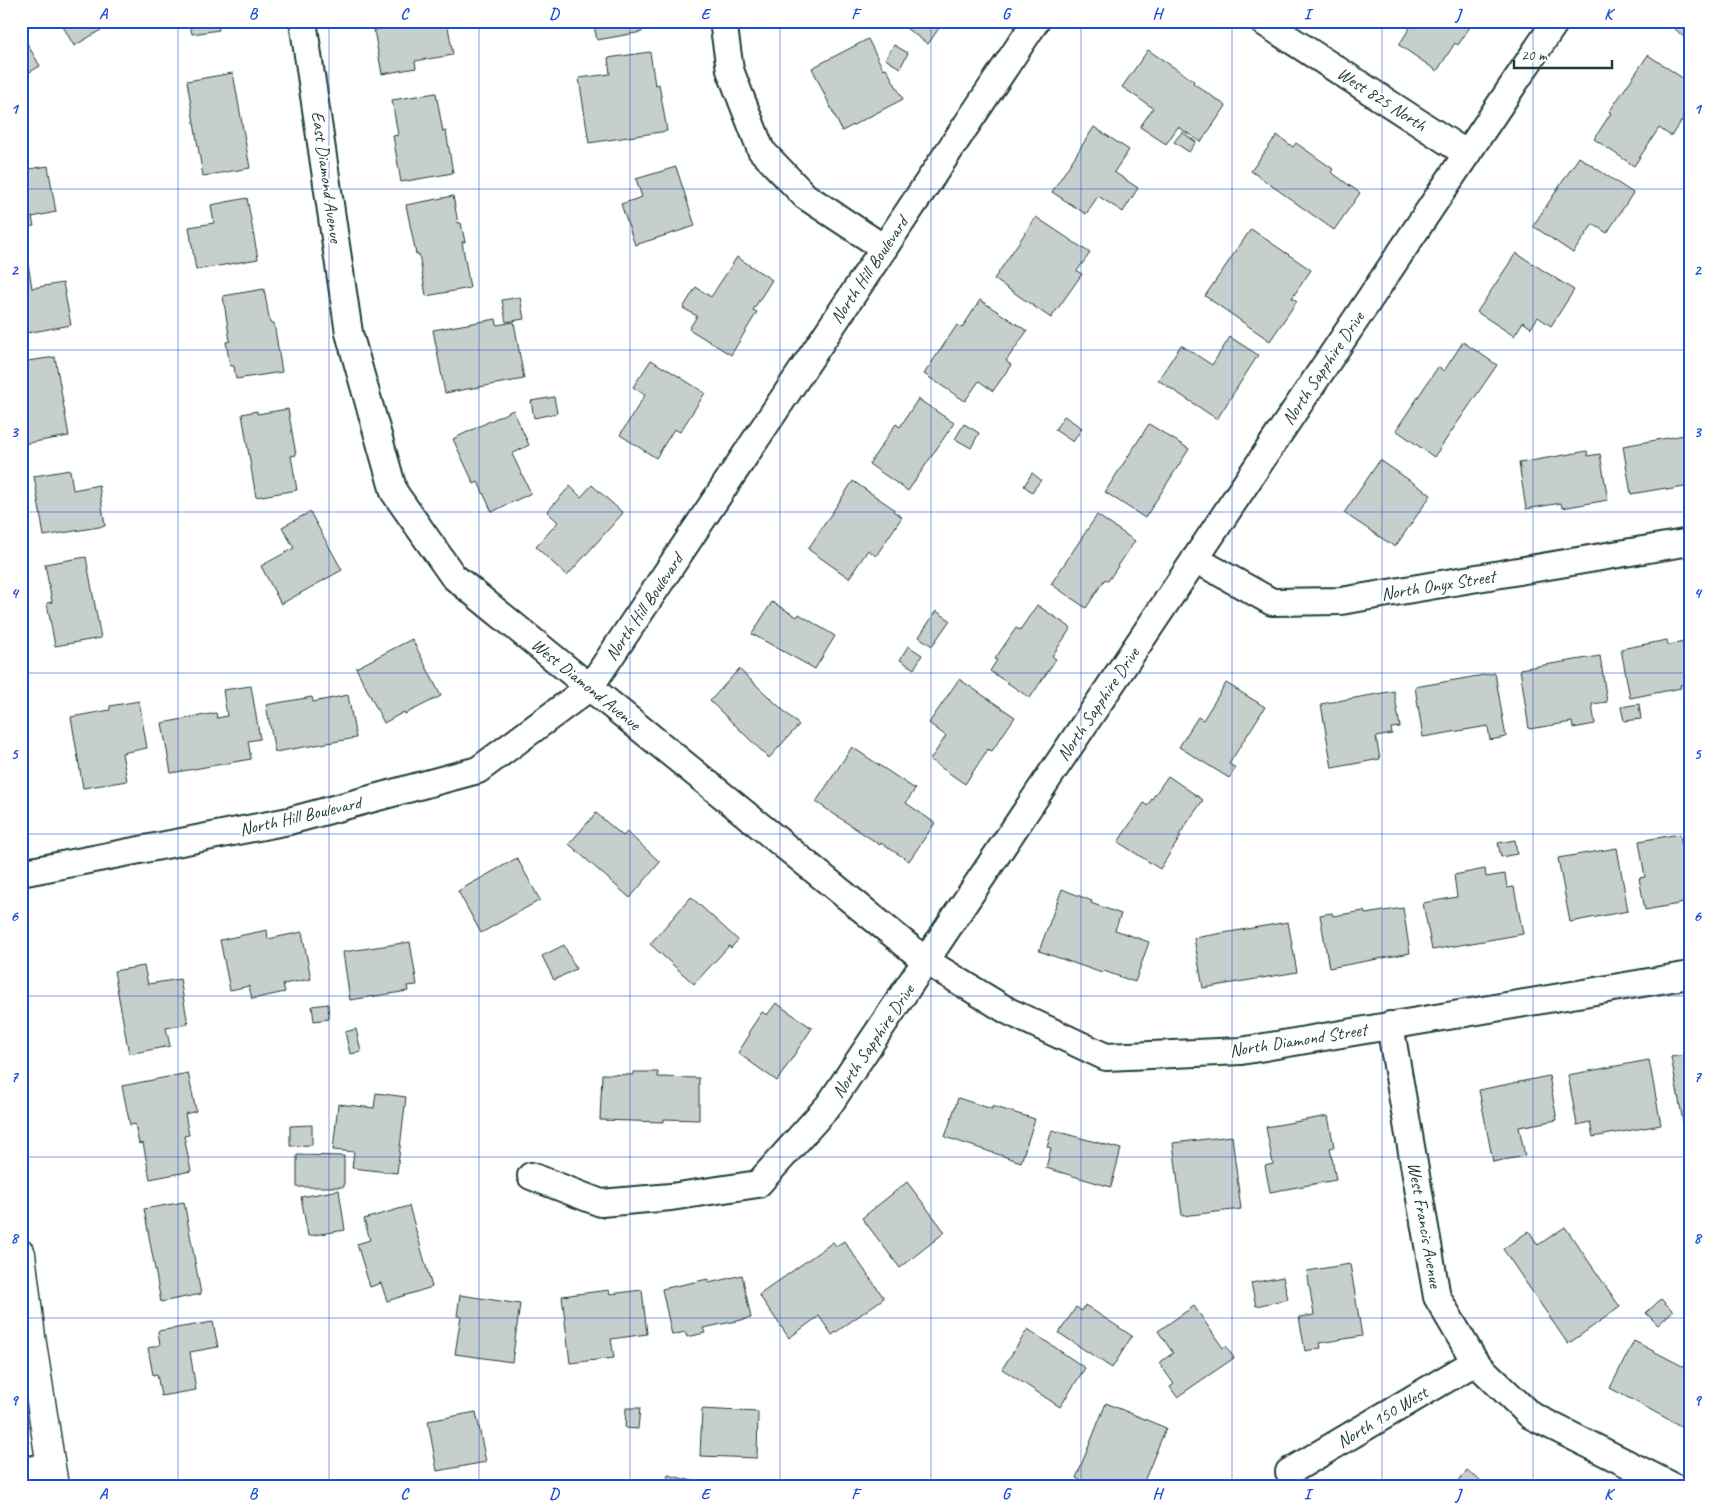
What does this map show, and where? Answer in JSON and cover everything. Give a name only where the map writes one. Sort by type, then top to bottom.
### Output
[{"type":"main road","points":[[21,1254],[31,1337],[53,1476]]},
{"type":"street","name":"East Diamond Avenue","points":[[304,21],[349,333]]},
{"type":"street","points":[[723,21],[730,70],[761,150],[805,196],[884,248]]},
{"type":"street","name":"North Hill Boulevard","points":[[21,873],[289,821],[478,770],[590,687],[1036,21]]},
{"type":"street","name":"West 825 North","points":[[1262,21],[1467,154]]},
{"type":"street","name":"North Sapphire Drive","points":[[531,1176],[601,1203],[671,1197],[758,1184],[829,1105],[1556,21]]},
{"type":"street","name":"West Diamond Avenue","points":[[349,333],[394,492],[453,576],[926,961]]},
{"type":"street","name":"North Onyx Street","points":[[1195,559],[1272,602],[1341,601],[1690,542]]},
{"type":"street","name":"North Diamond Street","points":[[926,961],[1008,1011],[1106,1057],[1241,1051],[1690,975]]},
{"type":"street","name":"West Francis Avenue","points":[[1390,1025],[1437,1296],[1476,1362],[1530,1415],[1672,1486]]},
{"type":"street","name":"North 150 West","points":[[1289,1472],[1476,1362]]},
{"type":"street","points":[[21,1471],[53,1476]]},
{"type":"building","points":[[60,21],[116,21],[74,46]]},
{"type":"building","points":[[178,21],[217,21],[219,30],[192,34],[189,22],[178,23]]},
{"type":"building","points":[[381,21],[447,21],[453,55],[415,61],[416,68],[382,74],[374,30],[382,28]]},
{"type":"building","points":[[593,21],[640,21],[642,32],[597,40]]},
{"type":"building","points":[[896,21],[944,21],[928,44]]},
{"type":"building","points":[[1414,21],[1474,21],[1458,45],[1455,43],[1437,71],[1399,45]]},
{"type":"building","points":[[1681,21],[1690,21],[1690,43],[1674,28]]},
{"type":"building","points":[[21,33],[40,66],[21,77]]},
{"type":"building","points":[[868,39],[883,69],[886,68],[903,99],[842,131],[812,68]]},
{"type":"building","points":[[894,45],[908,53],[900,68],[885,59]]},
{"type":"building","points":[[1148,50],[1194,81],[1193,83],[1226,106],[1201,142],[1178,127],[1166,144],[1140,127],[1153,108],[1122,87]]},
{"type":"building","points":[[650,52],[655,85],[659,84],[667,131],[589,143],[579,78],[610,74],[608,58]]},
{"type":"building","points":[[1648,55],[1690,83],[1690,109],[1671,136],[1659,128],[1634,166],[1594,139],[1611,113],[1609,112]]},
{"type":"building","points":[[233,73],[250,168],[203,176],[187,81]]},
{"type":"building","points":[[436,93],[443,132],[446,131],[453,173],[401,182],[393,136],[398,135],[392,100]]},
{"type":"building","points":[[1094,127],[1129,150],[1114,172],[1138,188],[1123,212],[1098,196],[1086,214],[1052,192]]},
{"type":"building","points":[[1182,132],[1196,142],[1189,152],[1174,142]]},
{"type":"building","points":[[1277,135],[1293,147],[1296,143],[1333,169],[1331,172],[1360,193],[1334,230],[1251,171]]},
{"type":"building","points":[[1579,157],[1633,193],[1607,233],[1593,224],[1573,253],[1533,226]]},
{"type":"building","points":[[21,160],[23,170],[48,166],[56,212],[32,217],[34,226],[21,228]]},
{"type":"building","points":[[676,167],[695,226],[635,245],[621,204],[642,197],[636,179]]},
{"type":"building","points":[[453,196],[458,223],[461,223],[465,242],[462,242],[470,288],[426,296],[419,254],[416,254],[406,205]]},
{"type":"building","points":[[247,198],[258,259],[196,270],[189,227],[214,223],[211,205]]},
{"type":"building","points":[[1036,217],[1090,253],[1077,271],[1082,274],[1051,318],[994,279]]},
{"type":"building","points":[[1251,229],[1311,270],[1292,298],[1297,301],[1270,341],[1205,296]]},
{"type":"building","points":[[26,251],[32,288],[63,283],[71,325],[21,334],[21,252]]},
{"type":"building","points":[[1516,253],[1574,290],[1551,326],[1538,317],[1531,328],[1523,322],[1514,336],[1477,312]]},
{"type":"building","points":[[737,257],[772,280],[753,310],[757,312],[731,355],[689,329],[697,316],[683,308],[696,287],[711,297]]},
{"type":"building","points":[[264,289],[270,323],[274,323],[282,372],[236,379],[234,366],[230,366],[226,342],[230,341],[223,296]]},
{"type":"building","points":[[520,297],[524,319],[506,322],[502,300]]},
{"type":"building","points":[[980,300],[1027,331],[1006,361],[1011,365],[993,391],[979,381],[965,401],[924,374],[957,325],[962,328]]},
{"type":"building","points":[[496,319],[497,325],[514,322],[524,379],[445,393],[433,330]]},
{"type":"building","points":[[1230,337],[1258,355],[1217,419],[1158,380],[1181,345],[1212,365]]},
{"type":"building","points":[[1463,342],[1497,365],[1434,457],[1396,430],[1438,367],[1444,371]]},
{"type":"building","points":[[55,357],[69,436],[22,444],[21,362]]},
{"type":"building","points":[[651,360],[705,393],[680,432],[674,429],[656,458],[620,435],[645,395],[633,387]]},
{"type":"building","points":[[554,397],[557,413],[534,418],[531,401]]},
{"type":"building","points":[[918,399],[954,423],[908,491],[869,464],[896,424],[900,427]]},
{"type":"building","points":[[288,409],[296,455],[291,456],[297,490],[256,497],[242,414],[257,411],[257,414]]},
{"type":"building","points":[[513,410],[529,445],[512,454],[531,493],[492,512],[478,482],[474,484],[453,439]]},
{"type":"building","points":[[1064,416],[1082,428],[1073,442],[1055,430]]},
{"type":"building","points":[[964,424],[979,433],[971,448],[955,439]]},
{"type":"building","points":[[1149,424],[1189,449],[1145,518],[1105,492]]},
{"type":"building","points":[[1690,434],[1690,486],[1631,494],[1623,446]]},
{"type":"building","points":[[1587,451],[1588,456],[1600,454],[1608,500],[1562,508],[1561,503],[1526,509],[1519,463]]},
{"type":"building","points":[[1380,460],[1431,495],[1395,547],[1344,513]]},
{"type":"building","points":[[70,470],[73,490],[99,485],[105,526],[44,536],[34,476]]},
{"type":"building","points":[[1032,473],[1041,480],[1032,492],[1024,486]]},
{"type":"building","points":[[853,481],[894,509],[893,511],[902,517],[876,556],[868,550],[849,578],[808,549]]},
{"type":"building","points":[[592,485],[623,513],[567,576],[536,547],[558,522],[547,512],[570,486],[581,497]]},
{"type":"building","points":[[310,512],[342,570],[281,604],[261,566],[294,548],[282,527]]},
{"type":"building","points":[[1097,515],[1135,541],[1108,581],[1105,579],[1086,608],[1051,584]]},
{"type":"building","points":[[86,557],[101,638],[55,646],[47,603],[52,602],[45,564]]},
{"type":"building","points":[[772,602],[797,617],[799,614],[835,636],[815,669],[752,634]]},
{"type":"building","points":[[1037,605],[1071,628],[1052,656],[1056,659],[1030,698],[990,671],[997,660],[995,659],[1016,628],[1020,630]]},
{"type":"building","points":[[936,611],[950,620],[932,646],[919,637]]},
{"type":"building","points":[[412,639],[441,696],[384,723],[356,668]]},
{"type":"building","points":[[1667,640],[1668,645],[1690,641],[1690,683],[1680,685],[1681,688],[1630,698],[1621,649]]},
{"type":"building","points":[[908,646],[922,655],[914,669],[900,660]]},
{"type":"building","points":[[1600,656],[1607,702],[1592,704],[1595,724],[1573,728],[1572,722],[1529,729],[1520,669]]},
{"type":"building","points":[[739,669],[799,725],[769,758],[710,701]]},
{"type":"building","points":[[1495,673],[1506,737],[1490,740],[1488,726],[1423,737],[1415,687]]},
{"type":"building","points":[[959,679],[1015,717],[992,751],[988,749],[965,784],[930,760],[946,736],[929,723]]},
{"type":"building","points":[[1226,683],[1265,707],[1229,764],[1236,768],[1229,778],[1179,747],[1198,717],[1203,720]]},
{"type":"building","points":[[251,686],[260,739],[248,741],[251,759],[171,773],[162,723],[216,713],[217,718],[227,716],[223,690]]},
{"type":"building","points":[[1394,691],[1400,727],[1391,728],[1392,734],[1376,737],[1380,759],[1332,768],[1321,704]]},
{"type":"building","points":[[348,695],[356,738],[275,752],[266,705],[312,697],[313,702]]},
{"type":"building","points":[[139,701],[147,748],[122,753],[127,781],[83,788],[71,717],[110,710],[110,706]]},
{"type":"building","points":[[1639,704],[1641,719],[1624,721],[1621,707]]},
{"type":"building","points":[[852,747],[915,789],[906,803],[935,823],[909,861],[881,843],[880,845],[816,802]]},
{"type":"building","points":[[1168,776],[1203,800],[1179,835],[1181,836],[1160,869],[1118,842],[1144,803],[1147,806]]},
{"type":"building","points":[[1686,781],[1690,781],[1690,800]]},
{"type":"building","points":[[596,813],[623,836],[627,832],[660,862],[630,898],[569,844]]},
{"type":"building","points":[[1680,834],[1685,868],[1690,867],[1690,902],[1645,910],[1639,878],[1645,877],[1639,841]]},
{"type":"building","points":[[1515,840],[1517,854],[1501,857],[1498,843]]},
{"type":"building","points":[[1617,848],[1628,911],[1570,922],[1558,858]]},
{"type":"building","points":[[517,858],[540,900],[481,933],[458,891]]},
{"type":"building","points":[[1485,869],[1486,877],[1505,874],[1507,888],[1514,887],[1523,934],[1432,950],[1423,903],[1457,897],[1454,875]]},
{"type":"building","points":[[1062,889],[1092,901],[1091,903],[1121,914],[1115,930],[1149,942],[1135,982],[1104,971],[1102,973],[1039,951]]},
{"type":"building","points":[[691,897],[738,940],[731,948],[729,946],[694,984],[650,944]]},
{"type":"building","points":[[1403,908],[1410,953],[1329,968],[1320,915],[1332,913],[1333,916],[1364,911],[1365,914]]},
{"type":"building","points":[[1288,922],[1297,972],[1203,988],[1194,938]]},
{"type":"building","points":[[267,930],[268,939],[302,932],[311,979],[283,984],[285,992],[252,999],[249,986],[230,990],[220,940]]},
{"type":"building","points":[[410,942],[417,985],[407,986],[408,991],[350,1000],[343,952]]},
{"type":"building","points":[[564,945],[576,969],[554,980],[542,956]]},
{"type":"building","points":[[144,966],[148,984],[180,979],[188,1024],[166,1028],[170,1046],[129,1054],[114,971]]},
{"type":"building","points":[[776,1003],[812,1028],[777,1081],[738,1053],[762,1012],[767,1015]]},
{"type":"building","points":[[328,1004],[329,1019],[314,1021],[312,1006]]},
{"type":"building","points":[[356,1029],[361,1052],[350,1054],[345,1032]]},
{"type":"building","points":[[1690,1054],[1690,1121],[1683,1122],[1671,1057]]},
{"type":"building","points":[[1649,1060],[1661,1125],[1593,1137],[1590,1122],[1577,1125],[1568,1075]]},
{"type":"building","points":[[633,1072],[658,1072],[658,1077],[699,1078],[699,1120],[664,1119],[664,1122],[600,1120],[602,1074],[633,1075]]},
{"type":"building","points":[[188,1073],[196,1111],[185,1114],[189,1135],[184,1136],[191,1171],[150,1179],[143,1143],[139,1144],[135,1124],[130,1125],[122,1086]]},
{"type":"building","points":[[1549,1076],[1557,1120],[1519,1127],[1525,1156],[1493,1162],[1479,1090]]},
{"type":"building","points":[[376,1093],[406,1097],[397,1173],[352,1168],[354,1152],[333,1150],[338,1104],[374,1108]]},
{"type":"building","points":[[958,1098],[992,1109],[992,1106],[1035,1119],[1021,1162],[945,1137]]},
{"type":"building","points":[[1328,1116],[1334,1147],[1330,1148],[1336,1180],[1270,1192],[1265,1166],[1273,1164],[1266,1127]]},
{"type":"building","points":[[312,1125],[312,1145],[290,1146],[290,1126]]},
{"type":"building","points":[[1052,1130],[1121,1149],[1111,1187],[1046,1168],[1051,1148],[1047,1147]]},
{"type":"building","points":[[1232,1136],[1241,1209],[1182,1216],[1173,1143]]},
{"type":"building","points":[[297,1155],[344,1156],[344,1187],[297,1187]]},
{"type":"building","points":[[907,1182],[945,1232],[900,1268],[862,1218]]},
{"type":"building","points":[[339,1190],[345,1230],[308,1236],[301,1197]]},
{"type":"building","points":[[184,1202],[201,1294],[161,1302],[144,1209]]},
{"type":"building","points":[[409,1206],[432,1287],[387,1301],[381,1283],[370,1287],[357,1244],[370,1240],[364,1219]]},
{"type":"building","points":[[1565,1227],[1620,1307],[1568,1344],[1503,1249],[1529,1231],[1538,1245]]},
{"type":"building","points":[[844,1241],[884,1298],[832,1335],[819,1316],[789,1338],[759,1295],[833,1242],[836,1246]]},
{"type":"building","points":[[1350,1264],[1362,1336],[1320,1343],[1321,1348],[1305,1351],[1299,1317],[1314,1315],[1307,1271]]},
{"type":"building","points":[[742,1275],[751,1318],[703,1328],[705,1333],[687,1337],[685,1332],[672,1335],[662,1289],[708,1279],[709,1283]]},
{"type":"building","points":[[1283,1277],[1288,1299],[1256,1306],[1251,1283]]},
{"type":"building","points":[[609,1290],[610,1294],[642,1290],[647,1334],[611,1339],[614,1358],[570,1363],[562,1296]]},
{"type":"building","points":[[460,1295],[520,1304],[512,1362],[455,1354],[461,1316],[457,1316]]},
{"type":"building","points":[[1661,1299],[1673,1311],[1658,1325],[1646,1313]]},
{"type":"building","points":[[1085,1305],[1132,1336],[1112,1368],[1059,1333],[1076,1307],[1082,1311]]},
{"type":"building","points":[[1194,1306],[1223,1348],[1226,1346],[1234,1358],[1177,1397],[1170,1387],[1174,1384],[1159,1363],[1173,1353],[1158,1331]]},
{"type":"building","points":[[213,1322],[218,1347],[190,1352],[196,1390],[161,1396],[157,1374],[153,1375],[148,1348],[160,1345],[158,1331]]},
{"type":"building","points":[[1028,1329],[1085,1368],[1060,1407],[1002,1369]]},
{"type":"building","points":[[1634,1341],[1686,1368],[1684,1372],[1690,1375],[1690,1431],[1610,1388]]},
{"type":"building","points":[[1106,1403],[1166,1428],[1142,1486],[1094,1486],[1076,1478]]},
{"type":"building","points":[[626,1408],[640,1408],[638,1429],[625,1428]]},
{"type":"building","points":[[702,1409],[758,1412],[757,1458],[700,1456]]},
{"type":"building","points":[[476,1412],[486,1462],[437,1471],[428,1421]]},
{"type":"building","points":[[1467,1470],[1487,1486],[1455,1486]]},
{"type":"building","points":[[668,1475],[709,1485],[709,1486],[666,1486]]},
{"type":"building","points":[[500,1481],[500,1486],[476,1486]]}]
